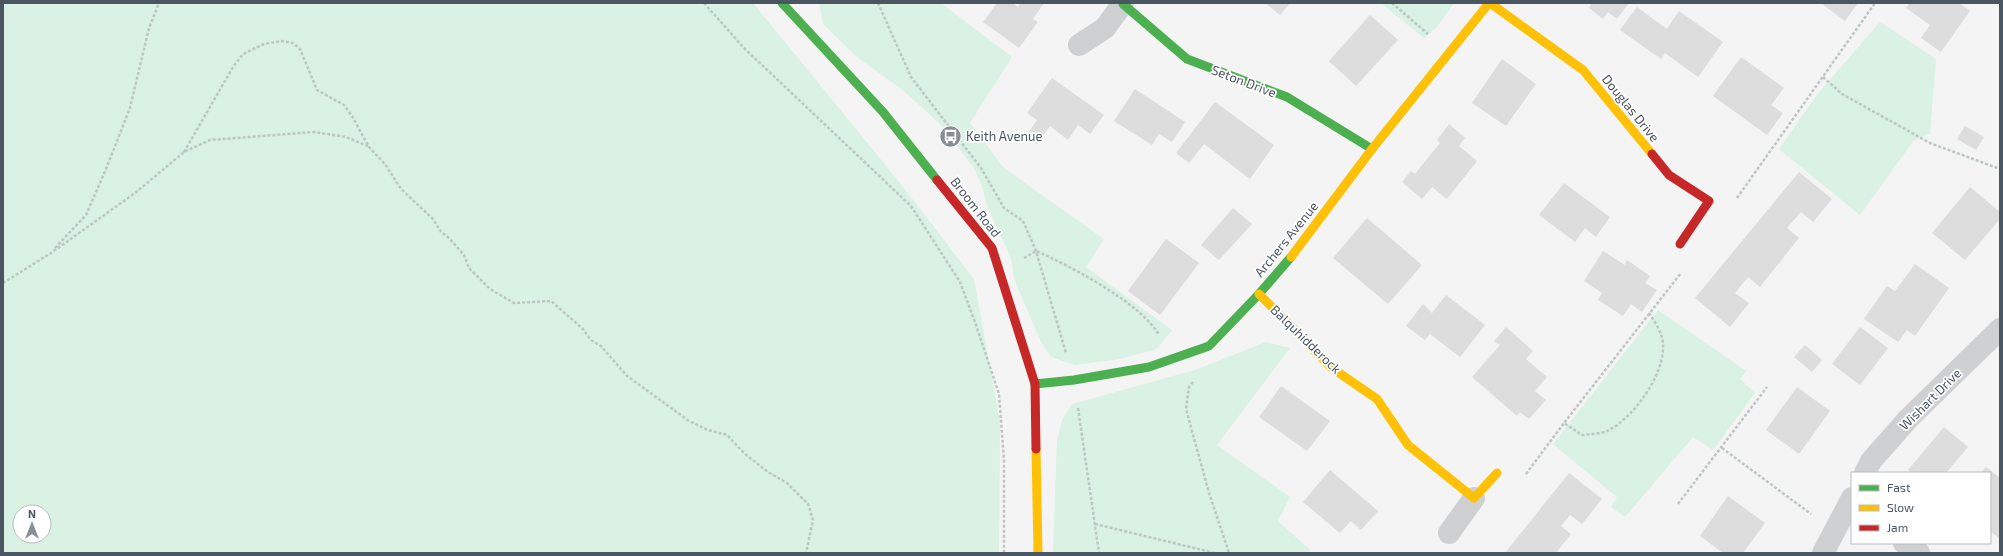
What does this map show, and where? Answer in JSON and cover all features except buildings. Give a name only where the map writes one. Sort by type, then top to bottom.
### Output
[{"type":"street","name":"Broom Road","points":[[782,3],[883,112],[992,248],[1035,384],[1038,553]]},
{"type":"street","name":"Seton Drive","points":[[1079,45],[1106,28],[1123,3],[1187,59],[1287,97],[1372,149]]},
{"type":"street","name":"Archers Avenue","points":[[1035,384],[1148,367],[1209,346],[1259,294],[1299,247],[1372,149],[1490,3]]},
{"type":"street","name":"Douglas Drive","points":[[1490,3],[1583,70],[1669,175],[1708,201],[1680,244]]},
{"type":"street","name":"Balquhidderock","points":[[1259,294],[1332,368],[1377,399],[1408,446],[1474,498]]},
{"type":"street","name":"Wishart Drive","points":[[1866,472],[1871,461],[1908,419],[2000,329]]},
{"type":"street","points":[[1449,533],[1474,498],[1497,473]]},
{"type":"street","points":[[1823,553],[1851,505]]},
{"type":"street","points":[[1906,544],[1919,553]]},
{"type":"path","points":[[51,253],[86,215],[106,169],[130,108],[149,28],[159,3]]},
{"type":"path","points":[[704,3],[744,48],[911,206],[960,282],[999,394],[1004,460],[1004,553]]},
{"type":"path","points":[[1392,3],[1450,52]]},
{"type":"path","points":[[1733,203],[1875,3]]},
{"type":"path","points":[[184,152],[232,67],[243,54],[264,44],[282,41],[294,43],[300,49],[317,90],[344,105],[352,116],[369,147],[385,164],[401,189],[433,219],[441,232],[449,238],[464,255],[469,268],[490,289],[514,303],[551,301],[583,329],[591,340],[601,346],[627,376],[689,420],[708,430],[727,435],[762,468],[787,484],[808,504],[813,520],[806,553]]},
{"type":"path","points":[[1823,77],[1842,94],[1930,143],[2000,169]]},
{"type":"path","points":[[3,283],[51,253],[135,193],[184,152],[210,140],[314,132],[346,137],[369,147]]},
{"type":"path","points":[[1000,273],[1036,251],[1066,264],[1114,294],[1154,325],[1173,359]]},
{"type":"path","points":[[1649,313],[1657,324],[1663,343],[1661,366],[1633,412],[1606,431],[1582,435],[1564,423],[1649,313],[1686,267]]},
{"type":"path","points":[[1197,376],[1189,387],[1186,409],[1209,493],[1229,553]]},
{"type":"path","points":[[1678,504],[1767,387]]},
{"type":"path","points":[[1722,448],[1835,531]]},
{"type":"path","points":[[1095,524],[1215,553]]},
{"type":"green space","points":[[3,3],[753,3],[900,183],[974,279],[1000,422],[999,553],[3,553]]},
{"type":"green space","points":[[819,3],[941,3],[1012,57],[970,123],[1004,168],[1104,239],[1086,267],[1172,330],[1157,349],[1120,359],[1075,365],[1051,357],[1041,342],[1014,279],[1011,258],[987,206],[982,186],[975,170],[944,128],[900,88],[858,58],[823,24]]},
{"type":"green space","points":[[1381,3],[1454,3],[1436,28],[1424,38]]},
{"type":"green space","points":[[1880,22],[1936,59],[1930,134],[1914,140],[1860,215],[1779,149],[1816,96]]},
{"type":"green space","points":[[1658,310],[1746,371],[1740,379],[1755,393],[1713,450],[1693,437],[1625,517],[1611,507],[1617,497],[1553,444]]},
{"type":"green space","points":[[1266,342],[1290,348],[1217,445],[1290,497],[1278,521],[1310,550],[1309,553],[1053,553],[1057,440],[1062,420],[1072,404],[1195,370]]},
{"type":"traffic: fast","points":[[782,3],[883,112],[937,180]]},
{"type":"traffic: fast","points":[[1123,4],[1187,59],[1287,97],[1372,149]]},
{"type":"traffic: fast","points":[[1035,384],[1074,380],[1149,367],[1209,346],[1259,294],[1291,257]]},
{"type":"traffic: slow","points":[[1291,257],[1372,149],[1489,3]]},
{"type":"traffic: slow","points":[[1490,3],[1583,70],[1652,154]]},
{"type":"traffic: slow","points":[[1259,294],[1332,368],[1377,399],[1408,445],[1474,498],[1497,473]]},
{"type":"traffic: slow","points":[[1036,449],[1038,553]]},
{"type":"traffic: jam","points":[[1652,154],[1669,175],[1709,201],[1680,244]]},
{"type":"traffic: jam","points":[[937,180],[992,248],[1035,384],[1036,449]]},
{"type":"place","name":"Keith Avenue","points":[[951,136]]}]
